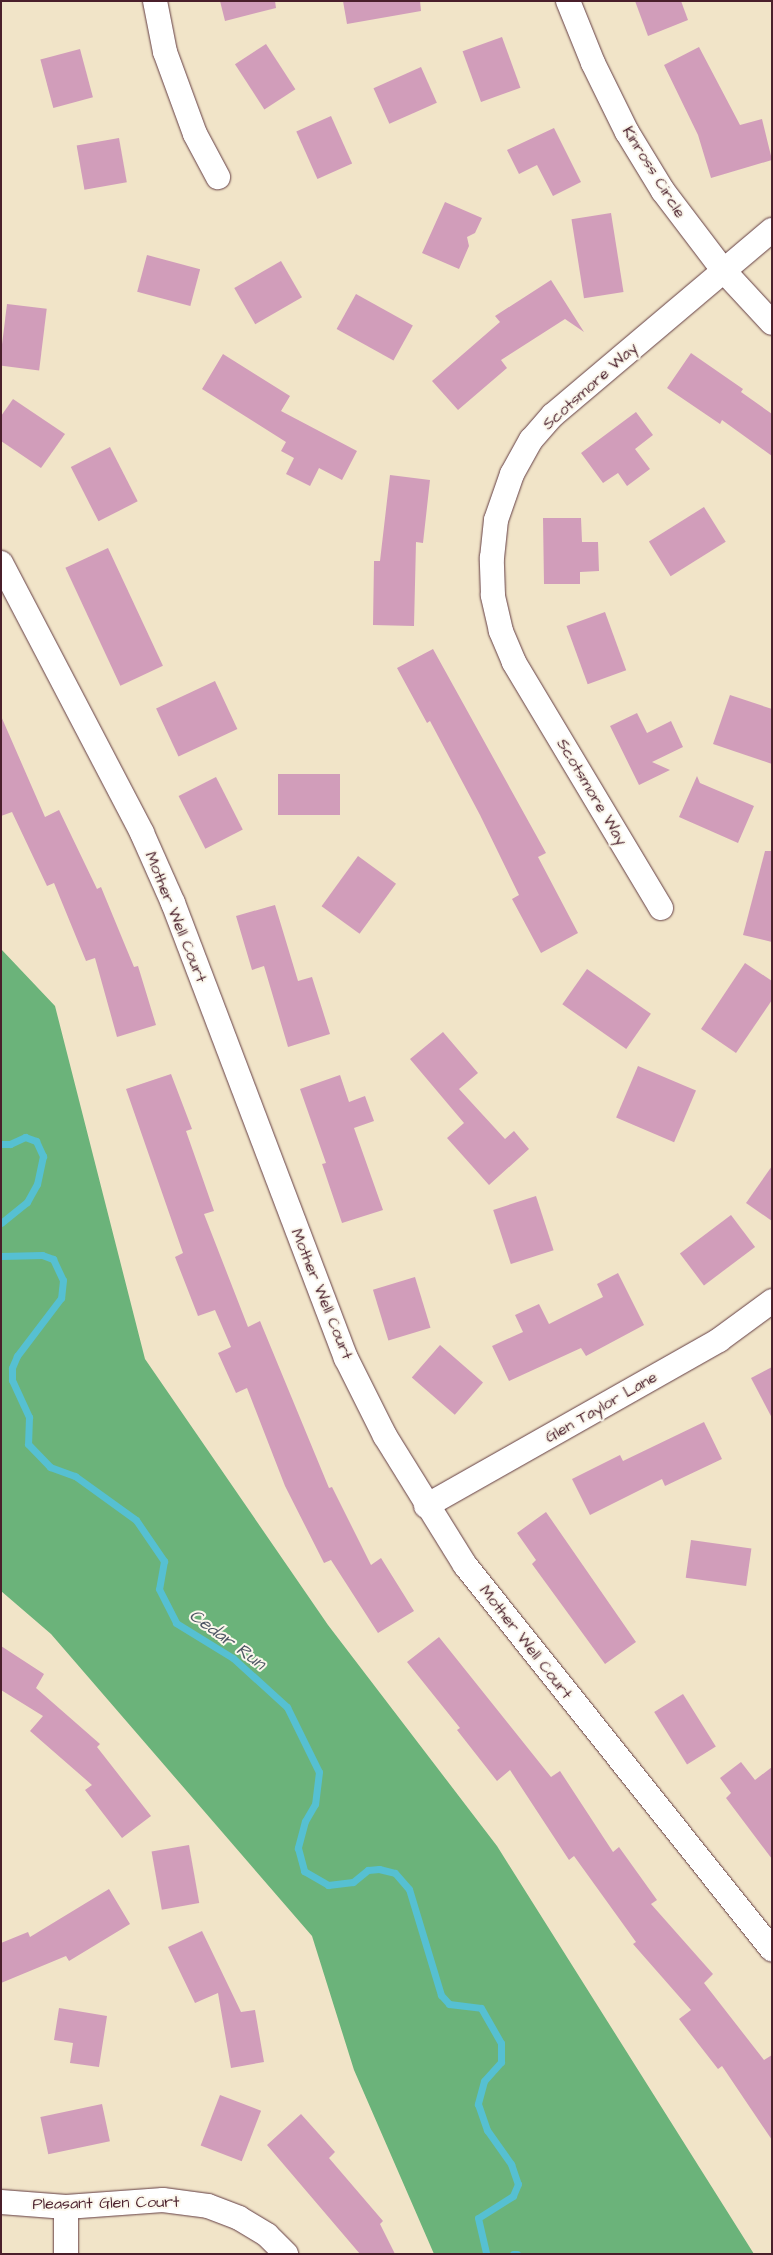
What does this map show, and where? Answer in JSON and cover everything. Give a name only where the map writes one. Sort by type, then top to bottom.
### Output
[{"type":"street","points":[[155,1],[165,52],[196,134],[218,177]]},
{"type":"street","name":"Kinross Circle","points":[[568,1],[593,63],[627,132],[663,191],[723,270],[772,323]]},
{"type":"street","name":"Scotsmore Way","points":[[661,908],[514,662],[501,631],[493,594],[492,558],[499,511],[512,474],[532,440],[553,415],[772,230]]},
{"type":"street","name":"Mother Well Court","points":[[1,563],[142,833],[173,903],[346,1358],[385,1436],[426,1506],[465,1564],[772,1950]]},
{"type":"street","name":"Glen Taylor Lane","points":[[426,1506],[719,1340],[772,1301]]},
{"type":"street","name":"Pleasant Glen Court","points":[[1,2202],[66,2207],[163,2200],[208,2206],[238,2218],[267,2235],[286,2254]]},
{"type":"street","points":[[66,2207],[66,2254]]},
{"type":"green space","points":[[1,949],[55,1006],[145,1359],[328,1625],[497,1846],[754,2254],[434,2254],[354,2070],[312,1936],[51,1634],[1,1591]]},
{"type":"building","points":[[220,1],[275,1],[276,8],[225,21]]},
{"type":"building","points":[[343,1],[420,1],[421,11],[347,24]]},
{"type":"building","points":[[635,1],[681,1],[688,20],[648,36]]},
{"type":"building","points":[[502,37],[520,88],[481,102],[463,51]]},
{"type":"building","points":[[266,44],[295,89],[264,109],[235,64]]},
{"type":"building","points":[[699,47],[740,125],[762,119],[772,160],[711,178],[698,135],[664,65]]},
{"type":"building","points":[[80,49],[93,97],[53,108],[40,60]]},
{"type":"building","points":[[421,67],[437,103],[389,124],[373,88]]},
{"type":"building","points":[[331,116],[352,164],[317,179],[296,131]]},
{"type":"building","points":[[554,128],[581,182],[553,196],[537,165],[519,174],[507,150]]},
{"type":"building","points":[[119,138],[127,182],[84,190],[77,145]]},
{"type":"building","points":[[445,202],[482,218],[475,233],[467,237],[469,246],[459,269],[422,253]]},
{"type":"building","points":[[611,213],[624,292],[584,298],[571,219]]},
{"type":"building","points":[[147,255],[200,269],[190,306],[137,292]]},
{"type":"building","points":[[281,261],[302,297],[255,324],[234,288]]},
{"type":"building","points":[[551,280],[584,332],[565,319],[501,360],[507,368],[458,410],[432,381],[500,322],[495,316]]},
{"type":"building","points":[[356,294],[413,326],[393,360],[337,329]]},
{"type":"building","points":[[7,304],[47,309],[39,370],[1,366]]},
{"type":"building","points":[[691,353],[743,389],[741,392],[772,414],[772,456],[722,420],[720,424],[667,388]]},
{"type":"building","points":[[223,354],[290,396],[281,411],[357,451],[342,480],[319,468],[310,486],[286,474],[294,458],[281,451],[286,442],[202,389]]},
{"type":"building","points":[[13,399],[65,434],[41,468],[1,441],[1,416]]},
{"type":"building","points":[[636,412],[653,435],[635,449],[650,469],[627,486],[618,473],[603,483],[581,453]]},
{"type":"building","points":[[110,447],[138,501],[98,521],[71,467]]},
{"type":"building","points":[[390,475],[430,480],[423,543],[416,542],[414,626],[373,625],[374,561],[380,561]]},
{"type":"building","points":[[704,507],[726,542],[671,576],[649,541]]},
{"type":"building","points":[[543,518],[581,518],[582,542],[598,542],[599,571],[580,572],[580,584],[544,584]]},
{"type":"building","points":[[108,548],[163,666],[120,686],[65,568]]},
{"type":"building","points":[[605,612],[626,670],[588,684],[566,626]]},
{"type":"building","points":[[433,649],[546,853],[538,857],[578,933],[541,953],[512,899],[519,895],[480,815],[430,721],[427,723],[397,668]]},
{"type":"building","points":[[215,681],[237,729],[178,757],[156,708]]},
{"type":"building","points":[[730,695],[772,709],[772,764],[713,744]]},
{"type":"building","points":[[637,713],[647,733],[671,721],[683,747],[652,762],[670,770],[639,785],[610,726]]},
{"type":"building","points":[[1,716],[45,817],[59,810],[97,889],[101,887],[134,967],[138,966],[156,1025],[117,1037],[95,958],[86,961],[54,883],[47,886],[12,812],[1,816]]},
{"type":"building","points":[[278,774],[340,774],[340,815],[278,815]]},
{"type":"building","points":[[697,776],[700,783],[754,806],[738,843],[679,817]]},
{"type":"building","points":[[216,777],[243,830],[205,849],[179,796]]},
{"type":"building","points":[[765,851],[772,851],[772,942],[743,935]]},
{"type":"building","points":[[358,856],[396,884],[360,934],[322,906]]},
{"type":"building","points":[[275,905],[298,981],[312,977],[330,1034],[288,1047],[264,966],[252,970],[236,916]]},
{"type":"building","points":[[745,963],[772,981],[772,1000],[736,1053],[701,1029]]},
{"type":"building","points":[[587,969],[651,1014],[626,1049],[562,1004]]},
{"type":"building","points":[[443,1032],[478,1073],[459,1089],[505,1139],[514,1131],[529,1149],[489,1185],[447,1138],[464,1123],[410,1059]]},
{"type":"building","points":[[638,1066],[696,1091],[674,1142],[616,1118]]},
{"type":"building","points":[[171,1074],[192,1129],[186,1131],[214,1211],[204,1214],[248,1327],[260,1321],[329,1488],[332,1487],[371,1565],[381,1558],[414,1611],[378,1633],[331,1560],[324,1563],[285,1486],[247,1388],[236,1393],[218,1353],[231,1347],[215,1310],[198,1316],[175,1257],[183,1253],[126,1089]]},
{"type":"building","points":[[340,1075],[349,1102],[365,1096],[374,1121],[354,1128],[383,1210],[342,1223],[322,1164],[326,1163],[300,1089]]},
{"type":"building","points":[[772,1166],[772,1221],[746,1203]]},
{"type":"building","points":[[536,1196],[554,1250],[511,1264],[493,1210]]},
{"type":"building","points":[[731,1215],[755,1247],[704,1285],[680,1254]]},
{"type":"building","points":[[618,1273],[644,1325],[586,1356],[581,1348],[509,1381],[492,1346],[523,1332],[515,1315],[539,1304],[549,1324],[603,1297],[597,1284]]},
{"type":"building","points":[[415,1277],[430,1328],[388,1341],[373,1290]]},
{"type":"building","points":[[440,1345],[483,1382],[455,1415],[412,1377]]},
{"type":"building","points":[[772,1367],[772,1418],[751,1378]]},
{"type":"building","points":[[704,1422],[722,1459],[665,1486],[662,1479],[590,1515],[572,1479],[620,1455],[623,1461]]},
{"type":"building","points":[[546,1512],[636,1642],[605,1664],[532,1564],[536,1560],[517,1533]]},
{"type":"building","points":[[691,1540],[751,1548],[746,1586],[686,1578]]},
{"type":"building","points":[[439,1637],[551,1777],[560,1771],[613,1852],[619,1847],[657,1900],[651,1904],[713,1974],[704,1983],[764,2060],[772,2055],[772,2140],[722,2066],[718,2069],[679,2019],[691,2010],[633,1944],[636,1942],[574,1856],[569,1860],[510,1770],[497,1781],[457,1730],[460,1728],[407,1662]]},
{"type":"building","points":[[1,1646],[44,1674],[36,1688],[100,1744],[97,1747],[151,1816],[122,1838],[85,1790],[92,1785],[30,1731],[43,1716],[1,1690]]},
{"type":"building","points":[[683,1694],[716,1747],[687,1765],[654,1712]]},
{"type":"building","points":[[741,1762],[755,1780],[772,1767],[772,1859],[726,1798],[731,1793],[720,1778]]},
{"type":"building","points":[[189,1845],[199,1903],[162,1910],[152,1852]]},
{"type":"building","points":[[109,1889],[130,1924],[69,1961],[66,1956],[1,1983],[1,1943],[28,1932],[30,1937]]},
{"type":"building","points":[[202,1931],[241,2012],[255,2010],[264,2062],[231,2068],[218,1993],[195,2003],[168,1947]]},
{"type":"building","points":[[59,2008],[107,2016],[99,2067],[70,2063],[73,2043],[54,2040]]},
{"type":"building","points":[[220,2095],[261,2111],[242,2161],[201,2145]]},
{"type":"building","points":[[102,2104],[110,2141],[48,2154],[40,2117]]},
{"type":"building","points":[[301,2114],[335,2152],[329,2158],[383,2221],[380,2224],[395,2254],[360,2254],[267,2145]]},
{"type":"waterway","name":"Cedar Run","points":[[1,1144],[10,1144],[25,1137],[36,1141],[43,1156],[37,1184],[27,1202],[1,1223]]},
{"type":"waterway","name":"Cedar Run","points":[[1,1256],[42,1255],[53,1259],[63,1280],[61,1298],[17,1356],[12,1368],[12,1380],[29,1417],[28,1444],[50,1467],[75,1476],[136,1520],[164,1561],[159,1589],[176,1623],[233,1658],[287,1707],[319,1772],[315,1804],[305,1821],[298,1848],[304,1871],[328,1885],[353,1882],[368,1870],[379,1869],[395,1873],[409,1889],[441,1995],[449,2004],[481,2008],[501,2043],[501,2062],[484,2081],[478,2104],[487,2130],[511,2164],[518,2184],[513,2196],[478,2218],[486,2254]]}]
